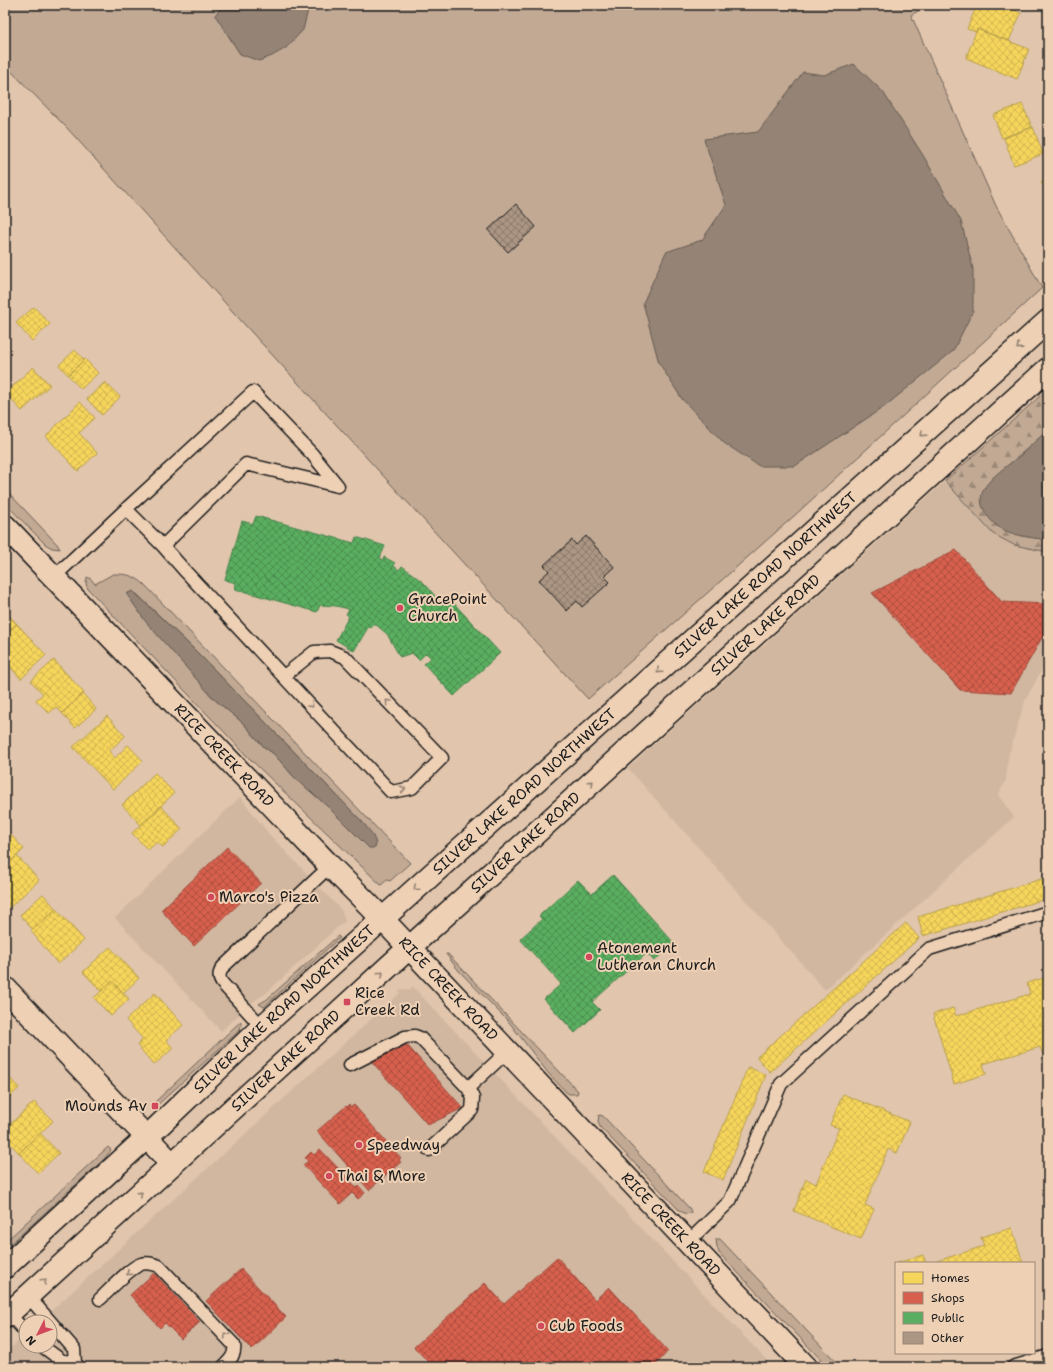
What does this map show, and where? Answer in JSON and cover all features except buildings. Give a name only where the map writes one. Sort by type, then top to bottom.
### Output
[{"type":"main road","name":"SILVER LAKE ROAD NORTHWEST","points":[[5,1267],[147,1137],[262,1027],[381,919],[1048,321]]},
{"type":"main road","name":"SILVER LAKE ROAD","points":[[7,1316],[409,948],[1048,370]]},
{"type":"main road","name":"RICE CREEK ROAD","points":[[5,526],[508,1051],[570,1119],[806,1367]]},
{"type":"main road","points":[[5,988],[172,1164]]},
{"type":"lane","points":[[54,577],[253,392],[312,454],[338,486],[246,464],[163,546]]},
{"type":"lane","points":[[126,509],[163,546],[186,572],[392,792],[412,788],[442,758],[345,657],[330,650],[314,652],[284,676]]},
{"type":"lane","points":[[262,1027],[222,983],[219,978],[220,973],[223,967],[330,866]]},
{"type":"lane","points":[[688,1242],[730,1200],[781,1084],[786,1079],[929,949],[1048,912]]},
{"type":"lane","points":[[350,1065],[405,1037],[415,1036],[420,1038],[468,1088],[473,1098],[472,1110],[429,1150]]},
{"type":"lane","points":[[468,1088],[508,1051]]},
{"type":"lane","points":[[100,1299],[137,1266],[148,1263],[159,1266],[234,1345],[235,1350],[233,1355],[223,1367]]},
{"type":"lane","points":[[28,1296],[74,1349],[77,1365],[61,1360],[53,1354]]},
{"type":"lane","points":[[7,1316],[18,1325]]},
{"type":"lane","points":[[1013,1367],[1048,1356]]},
{"type":"shaded area","points":[[219,5],[307,5],[308,10],[303,30],[286,48],[259,61],[240,54],[215,15],[221,8]]},
{"type":"shaded area","points":[[854,64],[883,92],[924,157],[961,221],[973,269],[973,311],[953,351],[884,407],[795,466],[759,466],[724,443],[682,399],[659,363],[643,303],[666,252],[702,240],[726,205],[704,139],[758,132],[803,72],[824,75]]},
{"type":"shaded area","points":[[1048,430],[1048,540],[1010,533],[1002,529],[988,517],[983,508],[981,498],[986,485]]},
{"type":"shaded area","points":[[945,481],[993,534],[1014,545],[1048,552],[1048,658],[1025,701],[1008,757],[1006,780],[998,795],[1014,817],[825,990],[628,768]]},
{"type":"shaded area","points":[[133,591],[198,653],[360,820],[373,836],[376,846],[369,848],[327,806],[294,777],[274,754],[264,747],[243,723],[214,699],[146,622],[128,596],[128,593]]},
{"type":"shaded area","points":[[240,797],[269,834],[342,911],[345,922],[264,995],[255,1000],[221,1031],[115,918]]},
{"type":"shaded area","points":[[412,986],[773,1367],[5,1367],[5,1353],[18,1341],[18,1354],[58,1354],[58,1314],[48,1314],[400,993],[399,990],[404,989],[410,991]]},
{"type":"green space","points":[[5,5],[929,5],[911,15],[996,206],[1042,288],[794,516],[588,699],[254,335],[67,128],[5,65]]},
{"type":"green space","points":[[1048,389],[1048,430],[988,483],[1022,536],[1048,540],[1048,552],[1014,545],[993,534],[945,481]]},
{"type":"green space","points":[[5,489],[60,549],[52,548],[45,544],[5,503]]},
{"type":"green space","points":[[113,574],[123,574],[137,579],[144,584],[410,863],[390,881],[387,880],[381,885],[249,758],[88,589],[86,584],[87,577],[95,584]],"holes":[[[128,593],[137,594],[198,653],[365,825],[369,848],[327,806],[294,777],[274,754],[264,747],[243,723],[214,699],[146,621],[128,596]]]},
{"type":"green space","points":[[338,936],[340,938],[264,1007],[259,1004],[266,1000]]},
{"type":"green space","points":[[446,954],[448,954],[578,1091],[577,1094],[569,1094],[566,1092],[548,1073],[509,1022],[459,971]]},
{"type":"green space","points":[[241,1021],[240,1030],[154,1108],[154,1103]]},
{"type":"green space","points":[[599,1115],[603,1116],[690,1209],[691,1213],[686,1214],[680,1211],[600,1127],[598,1122]]},
{"type":"green space","points":[[108,1147],[111,1150],[104,1159],[5,1249],[5,1242]]},
{"type":"green space","points":[[716,1239],[720,1239],[841,1367],[828,1367],[719,1253]]},
{"type":"place","name":"GracePoint Church","points":[[400,608]]},
{"type":"place","name":"Marco's Pizza","points":[[211,897]]},
{"type":"place","name":"Atonement Lutheran Church","points":[[589,957]]},
{"type":"place","name":"Rice Creek Rd","points":[[347,1002]]},
{"type":"place","name":"Mounds Av","points":[[155,1106]]},
{"type":"place","name":"Speedway","points":[[359,1145]]},
{"type":"place","name":"Thai & More","points":[[329,1176]]},
{"type":"place","name":"Cub Foods","points":[[541,1326]]}]
